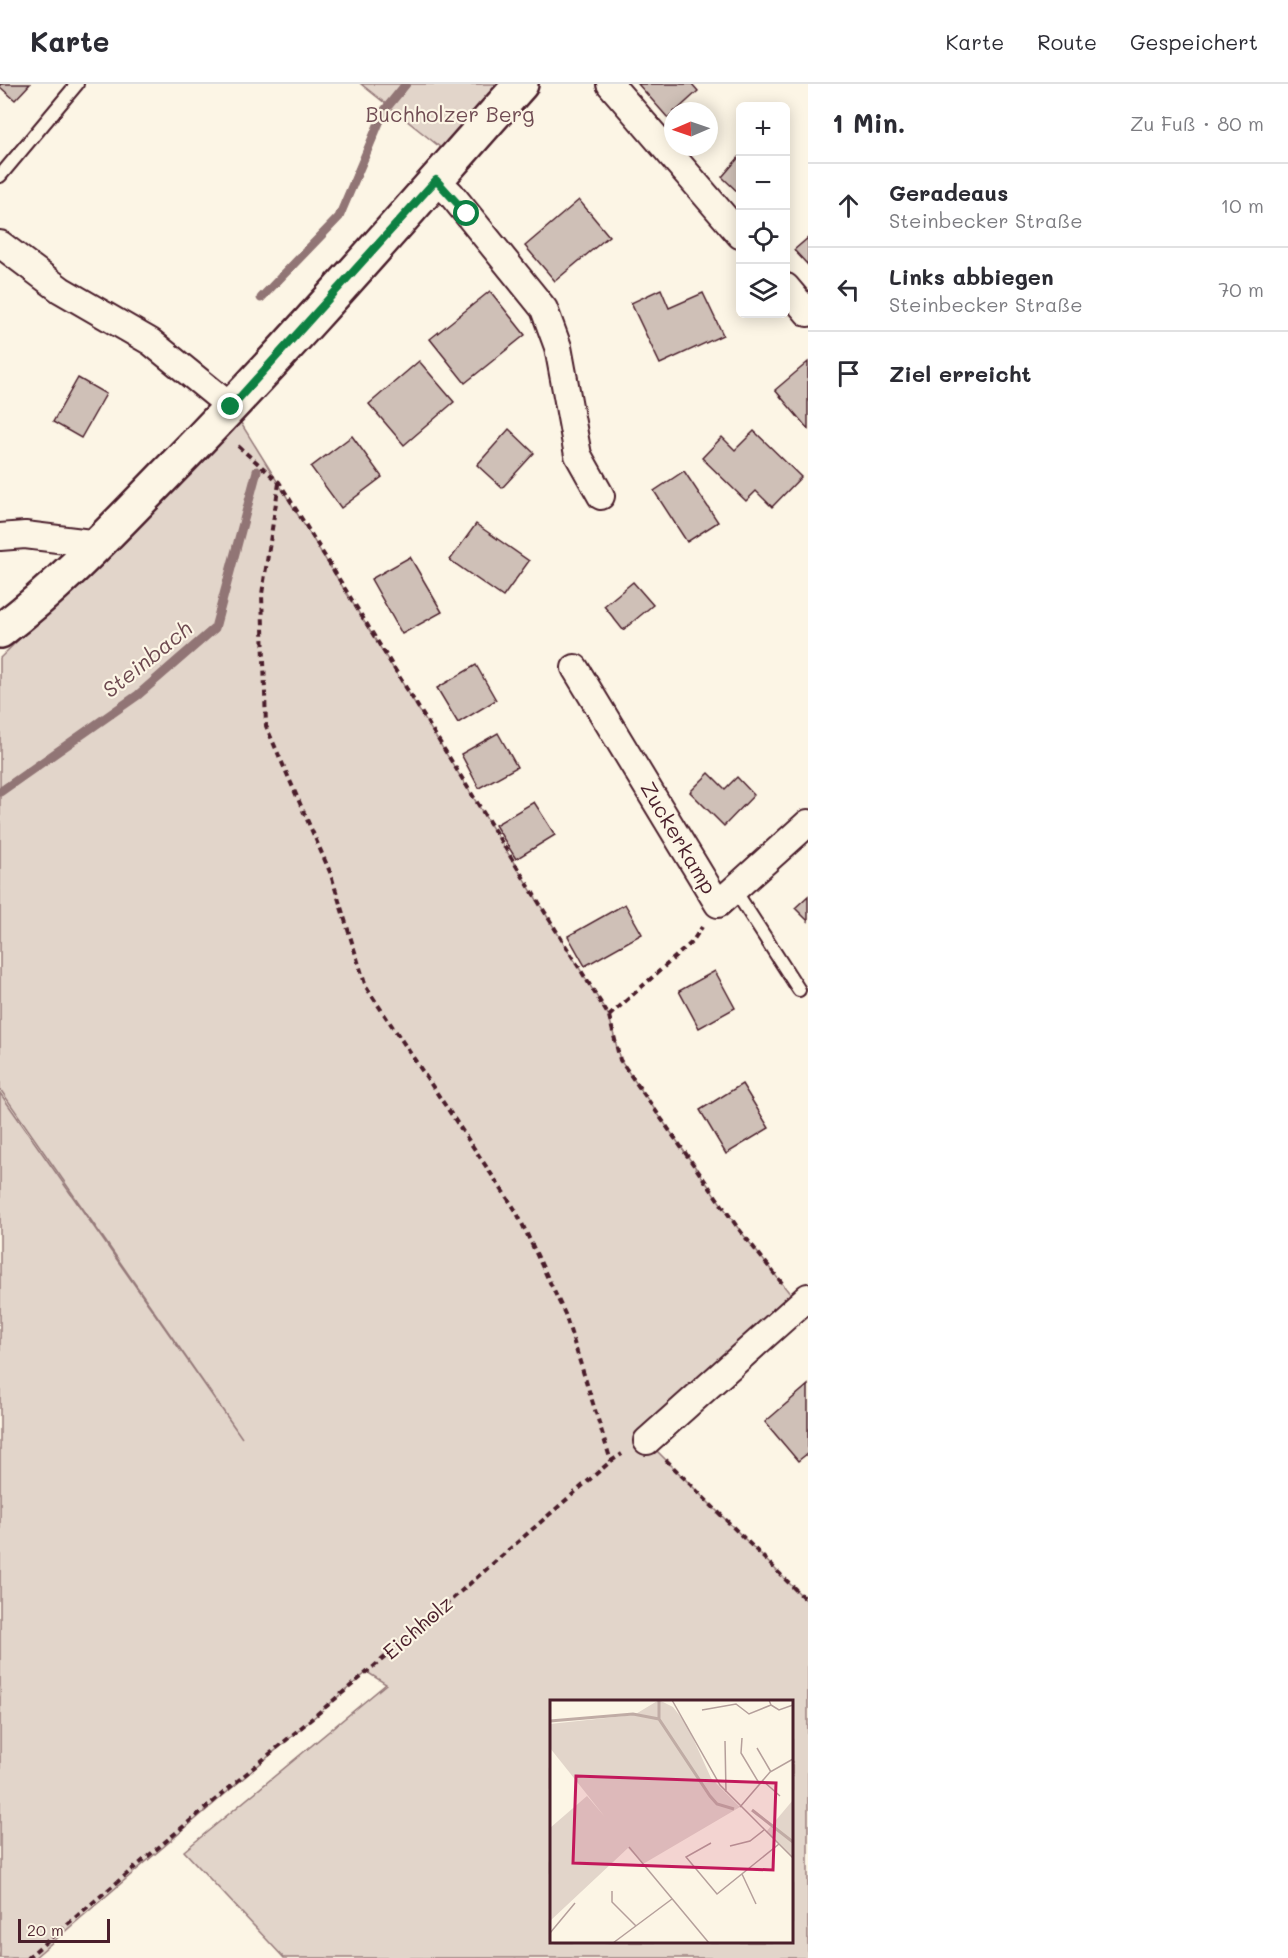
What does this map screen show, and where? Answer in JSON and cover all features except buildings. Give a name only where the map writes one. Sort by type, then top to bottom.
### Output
[{"type":"street","points":[[0,631],[36,604],[99,544],[231,407],[522,84]]},
{"type":"street","points":[[610,84],[736,229]]},
{"type":"street","points":[[436,180],[451,194],[544,309],[558,347],[578,455],[601,496]]},
{"type":"street","points":[[0,244],[61,290],[151,342],[231,407]]},
{"type":"street","points":[[790,292],[808,313]]},
{"type":"street","points":[[0,537],[25,535],[99,544]]},
{"type":"street","name":"Zuckerkamp","points":[[575,668],[726,896],[808,823]]},
{"type":"street","points":[[647,1441],[804,1301]]},
{"type":"lane","points":[[0,176],[77,84]]},
{"type":"lane","points":[[726,896],[799,990]]},
{"type":"path","points":[[231,407],[230,440],[279,482],[609,1016],[620,1060],[738,1228],[804,1301]]},
{"type":"path","points":[[279,482],[262,594],[266,726],[330,872],[366,987],[516,1211],[560,1304],[611,1461]]},
{"type":"path","points":[[609,1016],[692,942],[726,896]]},
{"type":"path","points":[[647,1441],[808,1602]]},
{"type":"path","name":"Eichholz","points":[[27,1958],[391,1652],[611,1461],[647,1441]]},
{"type":"green space","name":"Buchholzer Berg","points":[[361,84],[521,84],[455,159]]},
{"type":"green space","points":[[231,407],[609,1016],[620,1060],[738,1228],[799,1305],[647,1441],[808,1602],[808,1958],[284,1958],[184,1851],[386,1684],[367,1672],[34,1958],[0,1958],[0,1093],[242,1438],[0,1089],[0,658],[232,429]]},
{"type":"waterway","name":"Steinbach","points":[[261,298],[339,217],[384,111],[406,84]]},
{"type":"waterway","name":"Steinbach","points":[[0,792],[138,695],[215,628],[257,471]]},
{"type":"route","points":[[231,407],[436,180],[467,214]]}]
